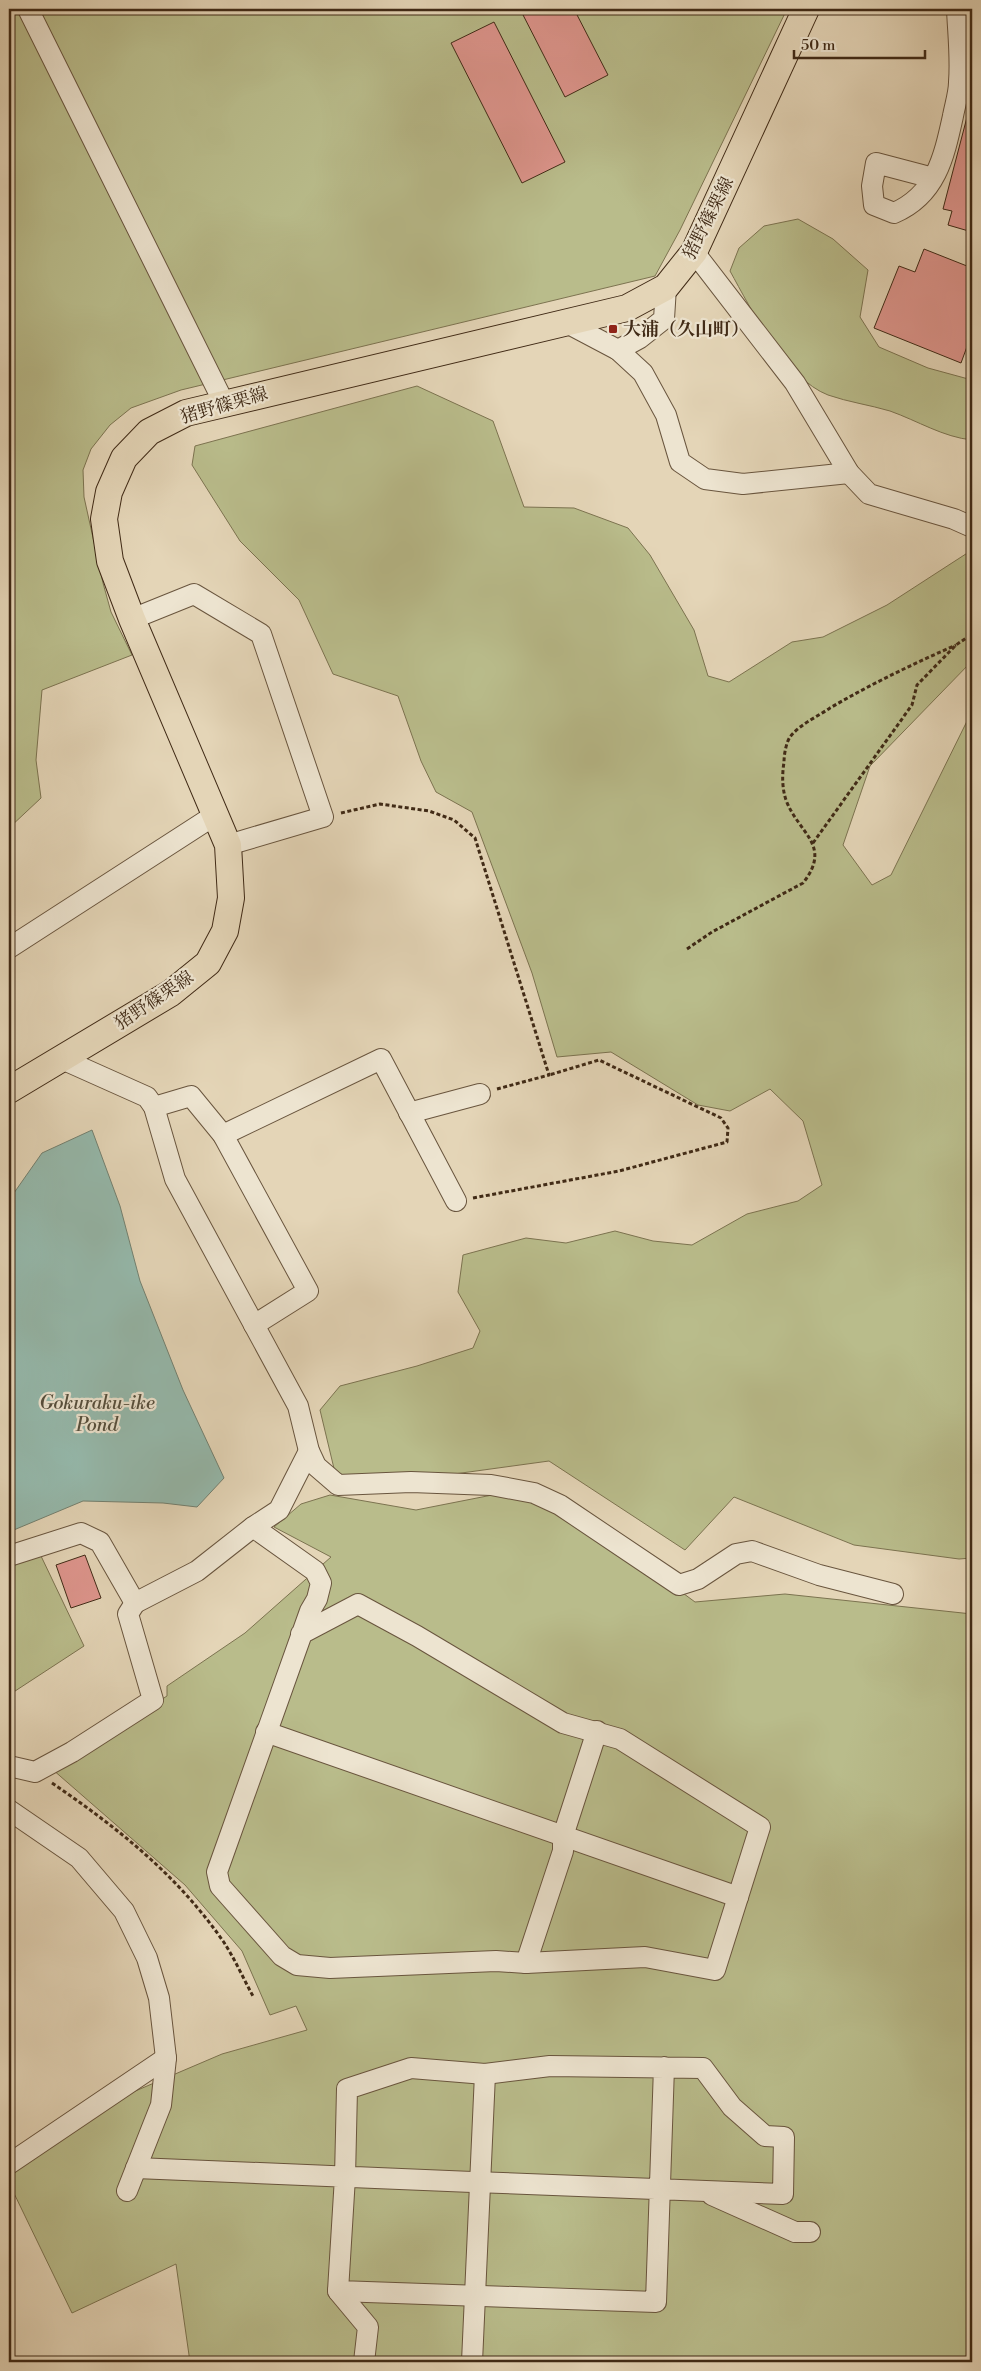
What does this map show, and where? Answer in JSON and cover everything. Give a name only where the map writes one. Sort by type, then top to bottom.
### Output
[{"type":"main road","name":"猪野篠栗線","points":[[9,1090],[171,993],[208,963],[225,931],[232,898],[228,845],[132,619],[110,561],[104,519],[109,492],[124,458],[149,432],[186,413],[627,308],[666,287],[694,252],[806,9]]},
{"type":"street","points":[[28,9],[224,403]]},
{"type":"street","points":[[933,178],[945,153],[959,83],[958,9]]},
{"type":"street","points":[[694,252],[795,383],[849,473],[869,494],[954,519],[972,527]]},
{"type":"street","points":[[618,350],[640,338],[664,319],[666,287]]},
{"type":"street","points":[[566,322],[618,350],[643,373],[666,415],[680,462],[705,479],[744,484],[849,473]]},
{"type":"street","points":[[132,619],[194,594],[261,634],[323,817],[228,845]]},
{"type":"street","points":[[9,948],[215,815]]},
{"type":"street","points":[[223,1135],[381,1058],[456,1201]]},
{"type":"street","points":[[62,1059],[147,1097],[154,1106],[174,1179],[298,1406],[309,1452],[316,1466],[338,1485],[411,1482],[491,1486],[534,1492],[560,1505],[679,1585],[698,1579],[736,1554],[752,1551],[819,1575],[893,1594]]},
{"type":"street","points":[[410,1113],[480,1094]]},
{"type":"street","points":[[154,1106],[191,1096],[223,1135],[308,1291],[254,1325]]},
{"type":"street","points":[[9,1766],[35,1772],[72,1752],[153,1700],[128,1614],[135,1603],[197,1570],[252,1527],[279,1510],[309,1452]]},
{"type":"street","points":[[252,1527],[315,1571],[322,1583],[310,1611],[266,1732],[217,1872],[220,1886],[282,1956],[296,1964],[330,1968],[496,1961],[526,1963],[645,1958],[715,1970],[760,1827],[620,1739],[563,1723],[417,1636],[358,1604],[302,1634]]},
{"type":"street","points":[[9,1556],[81,1533],[100,1542],[135,1603]]},
{"type":"street","points":[[526,1963],[563,1851],[563,1836],[597,1731]]},
{"type":"street","points":[[266,1732],[738,1897]]},
{"type":"street","points":[[9,1810],[79,1858],[124,1911],[147,1958],[159,1998],[166,2058],[160,2105],[127,2191]]},
{"type":"street","points":[[9,2164],[166,2058]]},
{"type":"street","points":[[136,2168],[345,2177],[783,2194],[784,2137],[764,2136],[732,2107],[703,2068],[550,2066],[485,2074],[411,2068],[347,2089],[345,2177],[338,2291],[368,2327],[364,2362]]},
{"type":"street","points":[[338,2291],[656,2302],[664,2067]]},
{"type":"street","points":[[472,2362],[485,2074]]},
{"type":"street","points":[[703,2191],[795,2232],[810,2232]]},
{"type":"path","points":[[687,949],[712,932],[803,883],[811,872],[815,859],[813,843],[786,800],[782,778],[784,756],[789,738],[805,724],[858,692],[956,645],[972,634]]},
{"type":"path","points":[[813,843],[912,705],[917,685],[956,645]]},
{"type":"path","points":[[323,817],[380,804],[404,807],[429,811],[454,820],[475,838],[549,1075]]},
{"type":"path","points":[[456,1201],[619,1171],[728,1142],[728,1128],[721,1118],[599,1060],[480,1094]]},
{"type":"path","points":[[35,1772],[140,1848],[187,1895],[224,1942],[254,1998]]},
{"type":"green space","points":[[9,9],[787,9],[680,230],[655,276],[181,390],[131,408],[110,425],[91,449],[83,470],[84,497],[111,612],[132,655],[42,690],[36,760],[41,798],[9,828]]},
{"type":"green space","points":[[798,219],[833,239],[868,270],[860,317],[879,347],[928,368],[972,380],[972,440],[951,436],[890,411],[828,395],[813,387],[784,359],[759,323],[730,271],[739,248],[764,226]]},
{"type":"green space","points":[[417,386],[493,421],[524,507],[574,508],[628,528],[650,555],[694,630],[708,676],[729,682],[792,642],[823,637],[887,605],[972,550],[972,661],[870,766],[843,845],[872,885],[891,875],[972,711],[972,1558],[959,1559],[854,1545],[734,1497],[685,1550],[549,1461],[352,1488],[337,1481],[320,1410],[340,1386],[417,1366],[473,1348],[480,1331],[458,1292],[463,1255],[526,1238],[566,1243],[615,1231],[653,1241],[692,1245],[747,1214],[798,1201],[822,1185],[803,1121],[770,1089],[730,1111],[698,1105],[611,1052],[557,1057],[532,973],[472,812],[436,792],[421,761],[398,696],[333,674],[299,600],[240,541],[192,465],[195,446]]},
{"type":"green space","points":[[538,1486],[695,1602],[785,1594],[972,1614],[972,2362],[190,2362],[176,2264],[72,2313],[9,2183],[9,2175],[133,2092],[222,2054],[307,2030],[296,2006],[270,2015],[242,1951],[185,1885],[52,1769],[167,1696],[167,1686],[245,1633],[331,1557],[274,1527],[301,1504],[330,1495],[416,1510]]},
{"type":"green space","points":[[41,1556],[84,1646],[9,1695],[9,1566]]},
{"type":"water","name":"Gokuraku-ike Pond","points":[[92,1130],[120,1206],[140,1281],[183,1390],[224,1478],[197,1507],[163,1503],[83,1501],[9,1532],[9,1200],[42,1153]]},
{"type":"building","points":[[520,9],[574,9],[608,75],[565,97]]},
{"type":"building","points":[[494,22],[565,162],[522,183],[451,43]]},
{"type":"building","points":[[972,98],[972,232],[948,225],[952,211],[943,209]]},
{"type":"building","points":[[924,249],[972,268],[972,333],[961,363],[874,328],[899,266],[915,272]]},
{"type":"building","points":[[85,1555],[101,1598],[71,1608],[56,1565]]},
{"type":"place","name":"大浦（久山町）","points":[[613,329]]}]
